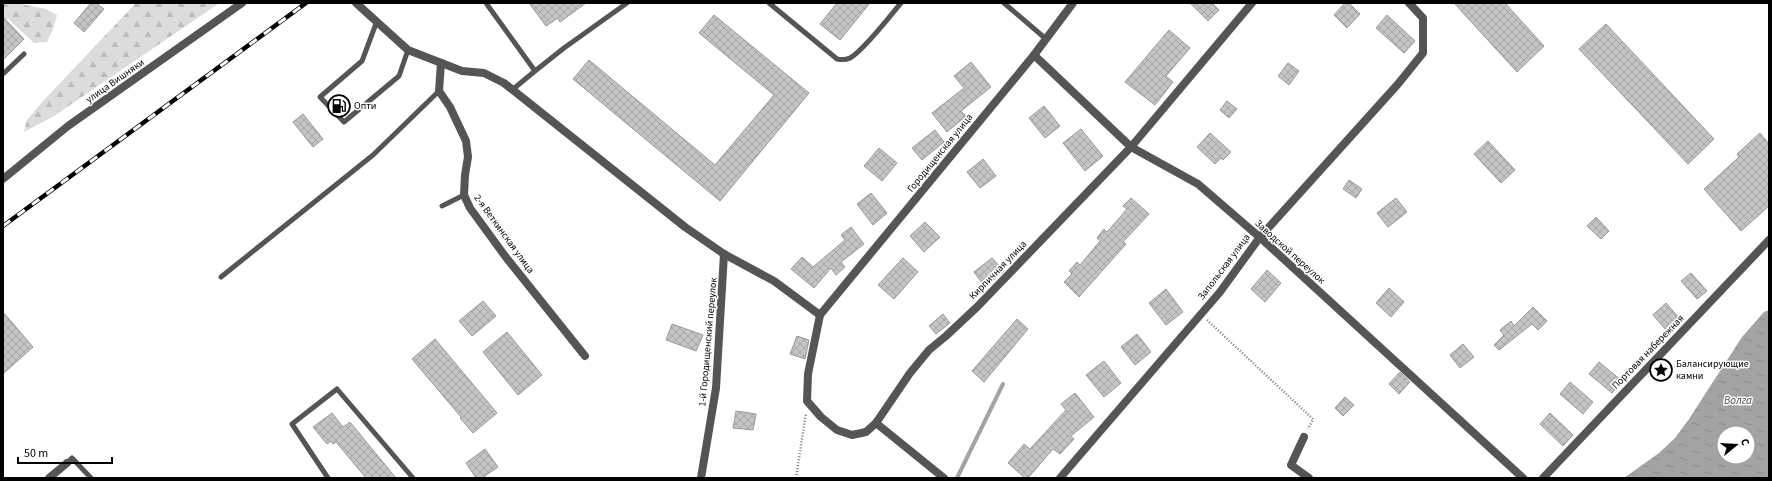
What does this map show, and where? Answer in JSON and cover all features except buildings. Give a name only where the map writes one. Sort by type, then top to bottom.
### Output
[{"type":"street","name":"улица Вишняки","points":[[3,179],[68,126],[242,3]]},
{"type":"street","points":[[356,3],[408,50],[462,71],[484,73],[504,83],[684,227],[724,254],[774,281],[820,315],[808,374],[807,401]]},
{"type":"street","name":"Городищенская улица","points":[[820,315],[1034,55],[1073,3]]},
{"type":"street","name":"Кирпичная улица","points":[[807,401],[821,417],[837,430],[852,435],[866,432],[876,423],[910,373],[929,350],[977,307],[1131,147],[1252,3]]},
{"type":"street","name":"Запольская улица","points":[[1060,478],[1220,292],[1260,237],[1398,84],[1423,53],[1423,18],[1409,3]]},
{"type":"street","name":"Заводской переулок","points":[[1034,55],[1131,147],[1198,184],[1260,237],[1523,478]]},
{"type":"street","points":[[439,91],[441,63]]},
{"type":"street","name":"2-я Веткинская улица","points":[[439,91],[450,107],[466,141],[468,157],[464,175],[464,195],[470,208],[505,256],[586,356]]},
{"type":"street","name":"Портовая набережная","points":[[1543,478],[1769,240]]},
{"type":"street","name":"1-й Городищенский переулок","points":[[701,478],[716,388],[724,254]]},
{"type":"street","points":[[876,423],[944,478]]},
{"type":"street","points":[[1304,437],[1291,466],[1309,478]]},
{"type":"street","points":[[49,478],[67,463]]},
{"type":"lane","points":[[486,3],[535,71]]},
{"type":"lane","points":[[512,90],[564,48],[627,3]]},
{"type":"lane","points":[[769,3],[837,59],[843,60],[849,58],[861,48],[901,3]]},
{"type":"lane","points":[[1004,3],[1046,39]]},
{"type":"lane","points":[[377,21],[362,61],[320,97],[344,122],[399,76],[408,50]]},
{"type":"lane","points":[[3,74],[24,54]]},
{"type":"lane","points":[[221,277],[373,154],[439,91]]},
{"type":"lane","points":[[442,206],[464,195]]},
{"type":"lane","points":[[328,478],[292,424],[337,389],[413,478]]},
{"type":"lane","points":[[67,463],[72,458],[91,478]]},
{"type":"path","points":[[1200,314],[1313,419],[1304,437]]},
{"type":"path","points":[[796,478],[807,401]]},
{"type":"green space","points":[[3,3],[16,3],[46,9],[57,15],[47,42],[34,43],[8,19],[3,21]]},
{"type":"green space","points":[[136,3],[218,4],[54,116],[24,132],[27,120],[44,100]]},
{"type":"water","name":"Волга","points":[[1769,310],[1769,478],[1624,478],[1659,453],[1675,438],[1742,337],[1764,312]]},
{"type":"waterway","points":[[957,478],[1003,384]]},
{"type":"railway","points":[[3,226],[306,3]]},
{"type":"place","name":"Опти","points":[[339,106]]},
{"type":"place","name":"Балансирующие камни","points":[[1661,370]]}]
